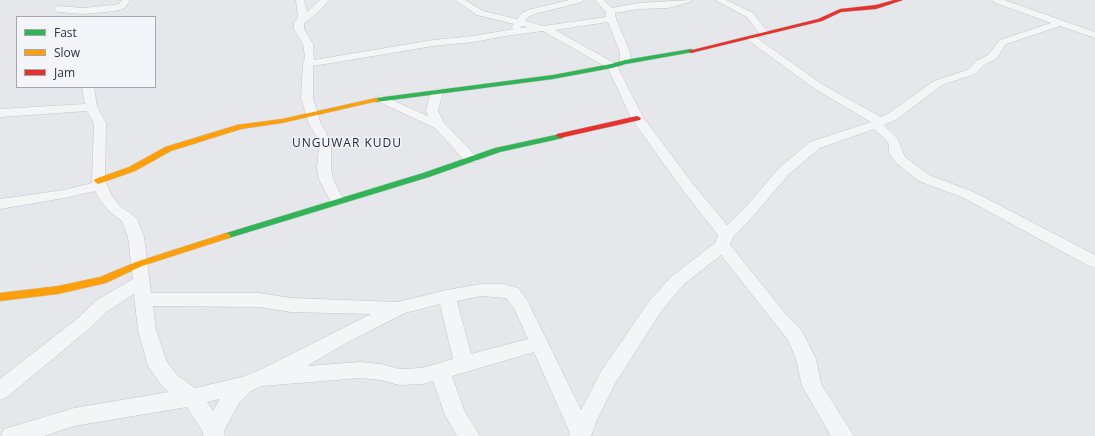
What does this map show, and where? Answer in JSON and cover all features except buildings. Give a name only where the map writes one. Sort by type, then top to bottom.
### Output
[{"type":"street","points":[[67,1],[55,12],[115,8],[122,6],[126,0]]},
{"type":"street","points":[[300,0],[303,18]]},
{"type":"street","points":[[325,0],[313,12],[303,18],[299,23],[299,29],[308,44],[310,58],[308,64],[307,98],[315,124],[321,134],[325,147],[324,168],[326,179],[337,201]]},
{"type":"street","points":[[458,0],[480,13],[546,29],[612,66],[637,118],[695,197],[778,317],[795,336],[806,359],[812,386],[843,436]]},
{"type":"street","points":[[511,32],[525,15],[537,10],[556,7],[579,0]]},
{"type":"street","points":[[599,0],[610,15],[622,43],[625,52],[625,62]]},
{"type":"street","points":[[308,64],[433,43],[473,39],[511,32],[546,29],[610,15],[634,6],[668,5],[687,0]]},
{"type":"street","points":[[719,0],[750,15],[756,20],[764,34]]},
{"type":"street","points":[[0,204],[64,194],[98,184],[132,169],[153,156],[190,142],[240,127],[282,121],[381,99],[553,77],[612,66],[625,62],[679,54],[723,42],[751,38],[820,20],[840,11],[876,7],[900,0]]},
{"type":"street","points":[[996,0],[1095,35]]},
{"type":"street","points":[[581,434],[586,420],[610,376],[656,305],[678,280],[724,240],[784,171],[815,145],[878,123],[893,116],[938,83],[970,72],[980,63],[992,57],[1003,42],[1059,23]]},
{"type":"street","points":[[751,38],[819,88],[878,123],[891,138],[900,159],[924,178],[975,198],[1095,262]]},
{"type":"street","points":[[88,88],[91,107],[100,122],[98,184],[105,198],[115,209],[129,219],[136,237],[147,330],[158,366],[170,381],[192,397],[213,433]]},
{"type":"street","points":[[437,92],[432,111],[439,125],[471,159]]},
{"type":"street","points":[[381,99],[439,125]]},
{"type":"street","points":[[0,113],[91,107]]},
{"type":"street","points":[[0,297],[58,290],[140,272],[337,201],[426,175],[471,159],[532,141],[637,118]]},
{"type":"street","points":[[0,392],[84,324],[140,272]]},
{"type":"street","points":[[213,433],[232,397],[252,382],[307,357],[341,337],[400,308],[447,296],[481,290],[504,290],[512,293],[521,305],[540,343],[556,382],[581,434]]},
{"type":"street","points":[[447,296],[464,364]]},
{"type":"street","points":[[143,299],[259,300],[291,305],[400,308]]},
{"type":"street","points":[[12,436],[74,418],[192,397],[252,382],[360,370],[381,372],[399,377],[422,376],[540,343]]},
{"type":"street","points":[[440,371],[455,415],[469,436]]},
{"type":"traffic: fast","points":[[376,100],[553,77],[612,66],[625,62],[691,51]]},
{"type":"traffic: fast","points":[[226,236],[426,175],[498,150],[560,136]]},
{"type":"traffic: slow","points":[[98,181],[132,169],[168,149],[240,127],[282,121],[376,100]]},
{"type":"traffic: slow","points":[[0,297],[58,290],[102,280],[139,264],[226,236]]},
{"type":"traffic: jam","points":[[691,51],[820,20],[840,11],[876,7],[900,0]]},
{"type":"traffic: jam","points":[[560,136],[637,118]]},
{"type":"district","name":"UNGUWAR KUDU","points":[[347,144]]}]
